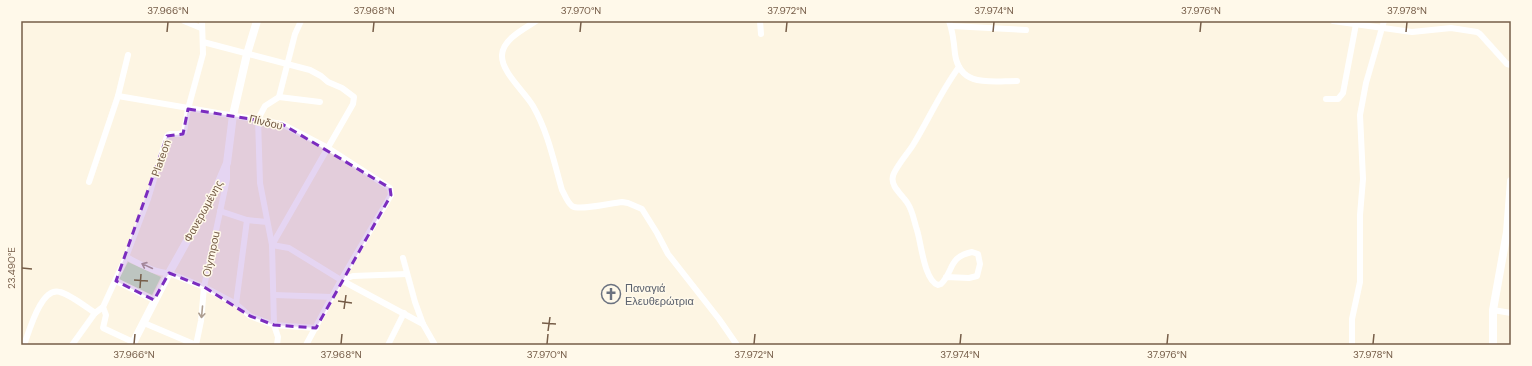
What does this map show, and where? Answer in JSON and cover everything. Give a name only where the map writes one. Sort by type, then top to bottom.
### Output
[{"type":"main road","name":"Φανερωμένης","points":[[132,344],[144,323],[154,300],[215,192],[227,163],[234,114],[247,54],[257,21]]},
{"type":"main road","points":[[1493,345],[1493,310],[1509,232],[1511,181]]},
{"type":"street","points":[[184,21],[201,28]]},
{"type":"street","name":"Plateon","points":[[126,257],[148,199],[168,136],[170,134],[180,134],[184,132],[188,109],[203,54],[201,28],[202,21]]},
{"type":"street","points":[[279,97],[295,34],[301,21]]},
{"type":"street","points":[[536,21],[511,39],[504,48],[502,55],[508,71],[533,106],[544,128],[566,199],[572,206],[581,208],[622,202],[642,209],[668,254],[719,319],[737,345]]},
{"type":"street","points":[[760,21],[761,34]]},
{"type":"street","points":[[1333,21],[1412,32],[1451,28],[1477,32],[1507,64],[1511,65]]},
{"type":"street","points":[[1352,345],[1352,319],[1360,282],[1360,215],[1363,179],[1360,115],[1366,83],[1384,21]]},
{"type":"street","points":[[1017,81],[984,82],[972,80],[963,73],[959,66],[950,24],[1026,30]]},
{"type":"street","points":[[1326,99],[1338,99],[1343,94],[1356,24]]},
{"type":"street","points":[[203,42],[310,70],[328,82],[342,88],[354,97],[353,104],[272,246]]},
{"type":"street","points":[[89,182],[118,96],[128,55]]},
{"type":"street","points":[[946,277],[969,278],[977,276],[980,264],[978,254],[972,252],[961,256],[954,262],[941,284],[938,285],[933,282],[925,264],[911,209],[893,181],[896,170],[915,141],[949,80],[959,66]]},
{"type":"street","name":"Πίνδου","points":[[118,96],[188,109],[234,114],[282,124],[328,148],[390,188],[391,195],[341,280]]},
{"type":"street","points":[[277,345],[278,337],[274,325],[272,246],[260,183],[258,119],[265,106],[279,97],[320,102]]},
{"type":"street","name":"Olympou","points":[[196,345],[201,321],[204,287],[227,179],[227,163]]},
{"type":"street","points":[[220,211],[247,220],[267,222]]},
{"type":"street","points":[[236,304],[247,220]]},
{"type":"street","points":[[272,246],[289,248],[341,280],[423,324]]},
{"type":"street","points":[[72,345],[96,313],[103,307],[126,257],[152,269],[169,273],[204,287],[236,304],[250,316],[274,325],[316,328]]},
{"type":"street","points":[[402,258],[423,324],[435,345]]},
{"type":"street","points":[[306,345],[341,280],[354,276],[407,274]]},
{"type":"street","points":[[116,281],[154,300]]},
{"type":"street","points":[[22,345],[37,309],[48,295],[53,292],[61,292],[96,313]]},
{"type":"street","points":[[274,295],[332,297]]},
{"type":"street","points":[[103,307],[106,315],[103,328],[132,344]]},
{"type":"street","points":[[1493,310],[1511,313]]},
{"type":"street","points":[[388,345],[404,314]]},
{"type":"street","points":[[144,323],[196,345]]},
{"type":"highlighted area","points":[[188,109],[282,124],[390,188],[391,195],[316,328],[274,325],[250,316],[204,287],[169,273],[154,300],[116,281],[167,136],[183,134]]},
{"type":"green space","points":[[128,262],[161,277],[152,295],[119,279]]},
{"type":"place","name":"Παναγιά Ελευθερώτρια","points":[[611,294]]}]
